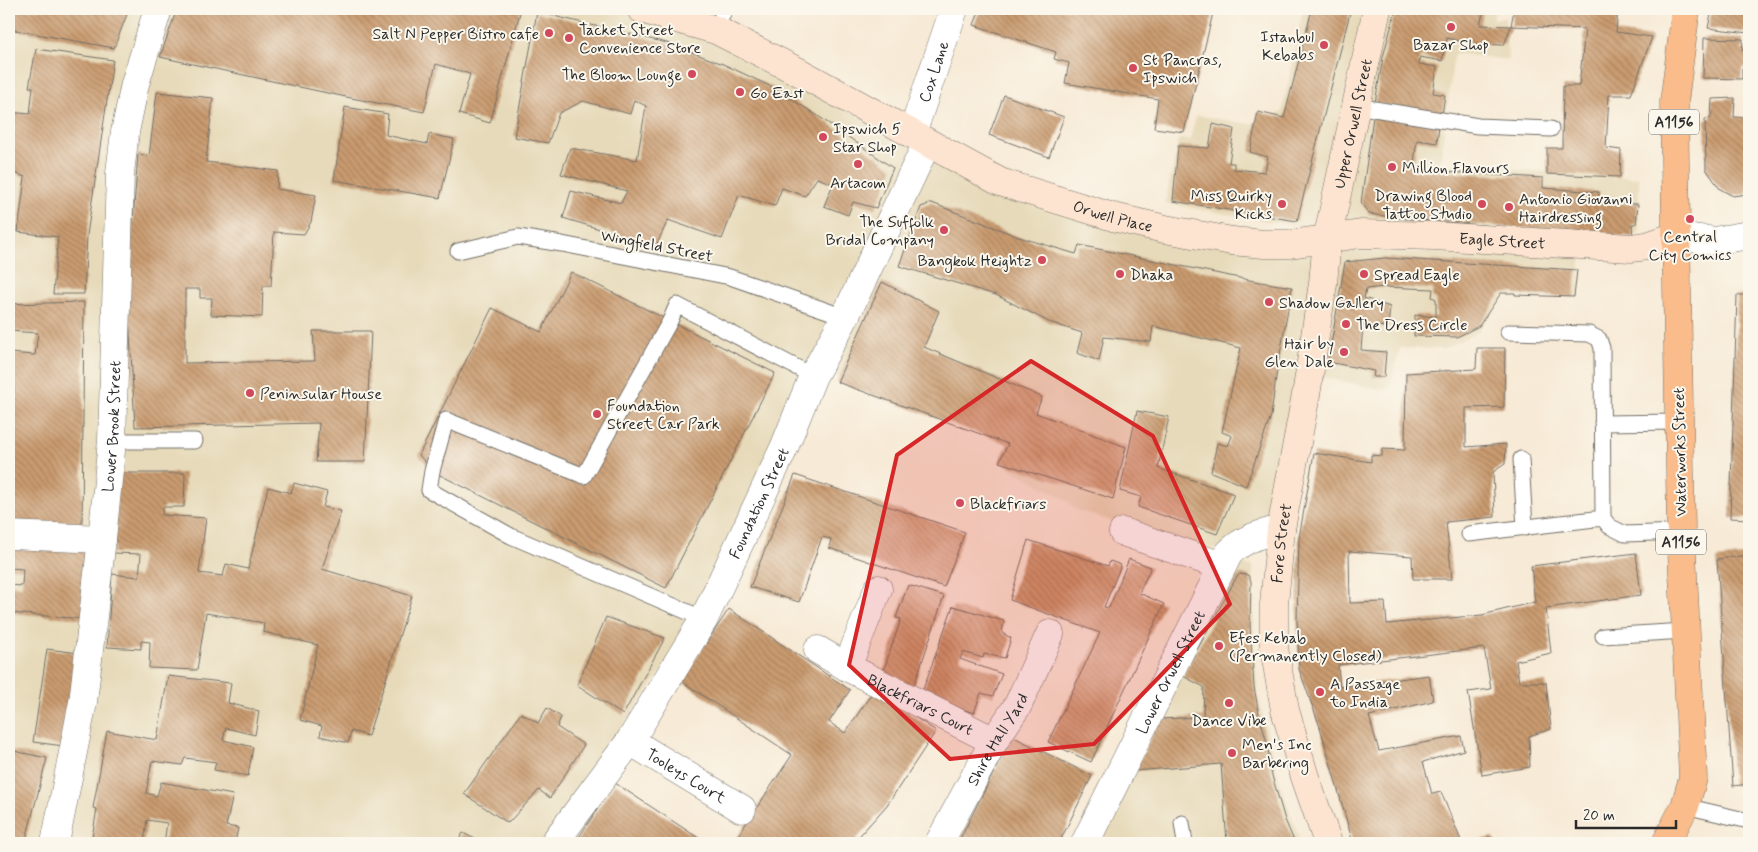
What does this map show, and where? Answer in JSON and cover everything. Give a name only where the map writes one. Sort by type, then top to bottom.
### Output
[{"type":"main road","name":"A1156","points":[[1676,236],[1674,102],[1686,9]]},
{"type":"main road","name":"Waterworks Street","points":[[1666,843],[1685,806],[1693,778],[1681,532],[1676,236]]},
{"type":"street","name":"Lower Brook Street","points":[[56,843],[83,702],[112,440],[120,173],[125,132],[135,84],[158,9]]},
{"type":"street","name":"Orwell Place","points":[[641,9],[720,19],[799,72],[1000,182],[1113,217],[1232,241],[1290,244],[1327,240]]},
{"type":"street","name":"Cox Lane","points":[[919,139],[954,9]]},
{"type":"street","name":"Upper Orwell Street","points":[[1327,240],[1377,9]]},
{"type":"street","name":"Foundation Street","points":[[554,843],[630,741],[704,620],[784,448],[813,376],[846,317],[919,139]]},
{"type":"street","name":"Eagle Street","points":[[1327,240],[1361,234],[1434,236],[1639,248],[1676,236]]},
{"type":"street","points":[[1676,236],[1714,241],[1749,235]]},
{"type":"street","name":"Fore Street","points":[[1327,240],[1323,283],[1307,390],[1281,530],[1274,604],[1274,648],[1285,710],[1328,843]]},
{"type":"street","name":"Lower Orwell Street","points":[[1085,843],[1229,553],[1238,544],[1254,536],[1281,530]]},
{"type":"street","points":[[1123,532],[1222,566]]},
{"type":"street","points":[[9,535],[102,539]]},
{"type":"street","name":"Blackfriars Court","points":[[847,667],[878,590]]},
{"type":"street","name":"Shire Hall Yard","points":[[940,843],[994,741],[1018,705],[1050,634]]},
{"type":"street","name":"Blackfriars Court","points":[[818,650],[847,667],[994,741]]},
{"type":"street","name":"Tooleys Court","points":[[630,741],[742,809]]},
{"type":"lane","points":[[1356,106],[1478,126],[1552,129]]},
{"type":"lane","name":"Wingfield Street","points":[[458,250],[518,237],[562,244],[730,277],[846,317]]},
{"type":"lane","points":[[704,620],[511,536],[429,490],[432,471],[446,420],[584,476],[677,305],[813,376]]},
{"type":"lane","points":[[1508,332],[1589,334],[1600,339],[1602,348],[1603,518],[1609,526],[1626,534],[1681,532]]},
{"type":"lane","points":[[1602,423],[1679,422]]},
{"type":"lane","points":[[112,440],[195,440]]},
{"type":"lane","points":[[1521,459],[1526,528]]},
{"type":"lane","points":[[1469,534],[1603,518]]},
{"type":"lane","points":[[1603,636],[1685,631]]},
{"type":"lane","points":[[1685,806],[1749,821]]},
{"type":"lane","points":[[1182,823],[1186,843]]},
{"type":"highlighted area","points":[[1031,361],[1153,436],[1230,604],[1094,744],[950,759],[849,665],[897,455]]},
{"type":"shaded area","points":[[9,9],[697,9],[703,25],[927,143],[1113,217],[1327,240],[1288,496],[1254,536],[1229,553],[1131,528],[1075,509],[1063,498],[999,462],[1007,444],[837,382],[845,319],[715,594],[542,843],[9,843]]},
{"type":"shaded area","points":[[1303,9],[1495,9],[1493,19],[1505,18],[1508,60],[1454,53],[1440,165],[1639,178],[1639,232],[1635,235],[1369,221],[1295,226],[1165,203],[1179,139],[1190,140],[1196,115],[1250,124],[1282,112]]},
{"type":"shaded area","points":[[1334,251],[1580,254],[1579,297],[1505,294],[1478,332],[1444,349],[1400,348],[1389,391],[1321,377]]},
{"type":"shaded area","points":[[1236,563],[1253,566],[1254,641],[1258,696],[1279,780],[1301,843],[1098,843]]},
{"type":"building","points":[[9,9],[129,9],[114,48],[9,29]]},
{"type":"building","points":[[177,9],[521,9],[490,123],[459,114],[470,74],[436,64],[424,112],[160,57]]},
{"type":"building","name":"St Pancras, Ipswich","points":[[980,9],[1214,9],[1184,132],[1154,128],[1158,99],[1065,83],[1069,63],[1054,59],[1056,52],[974,25]]},
{"type":"building","points":[[1312,9],[1351,9],[1297,221],[1173,201],[1178,146],[1209,148],[1213,124],[1234,129],[1229,163],[1234,163],[1234,169],[1265,172],[1268,157],[1250,152],[1258,112],[1284,118]]},
{"type":"building","points":[[1396,9],[1484,9],[1480,25],[1511,26],[1504,45],[1471,44],[1447,38],[1442,61],[1420,57],[1419,64],[1437,67],[1433,93],[1445,95],[1442,115],[1375,103],[1383,57]]},
{"type":"building","points":[[1514,9],[1618,9],[1616,32],[1652,37],[1631,95],[1609,95],[1606,148],[1621,150],[1620,177],[1547,174],[1547,148],[1562,148],[1563,86],[1579,86],[1585,29],[1511,26]]},
{"type":"building","points":[[1712,9],[1749,9],[1749,33],[1708,28]]},
{"type":"building","points":[[537,12],[667,43],[723,64],[774,88],[893,168],[876,208],[853,202],[848,215],[824,206],[833,184],[817,178],[805,196],[782,188],[775,206],[739,195],[722,239],[668,220],[656,246],[563,218],[571,191],[621,203],[627,191],[561,174],[570,148],[637,160],[646,106],[634,100],[630,114],[583,101],[559,113],[548,143],[514,137]]},
{"type":"building","points":[[1704,38],[1743,39],[1742,50],[1749,50],[1749,68],[1742,68],[1742,79],[1703,78]]},
{"type":"building","points":[[36,49],[113,60],[87,235],[84,294],[53,294],[58,237],[18,232],[25,177],[9,171],[9,112],[30,114],[33,87],[29,87]]},
{"type":"building","points":[[157,92],[213,98],[206,162],[278,171],[277,189],[316,195],[311,222],[304,234],[274,232],[271,286],[263,286],[262,317],[211,315],[212,298],[200,298],[200,289],[185,289],[185,363],[315,361],[313,331],[371,331],[365,462],[316,462],[319,423],[135,427],[129,315],[130,262],[138,154],[149,156]]},
{"type":"building","points":[[1004,95],[1064,117],[1049,157],[989,135]]},
{"type":"building","points":[[1735,98],[1734,117],[1749,118],[1747,194],[1733,196],[1720,189],[1706,169],[1705,119],[1711,118],[1712,99]]},
{"type":"building","points":[[345,107],[388,114],[386,135],[427,144],[429,134],[454,139],[440,198],[334,180]]},
{"type":"building","points":[[1373,117],[1439,125],[1437,143],[1417,140],[1413,170],[1543,178],[1543,188],[1599,192],[1599,203],[1638,204],[1636,224],[1632,224],[1633,237],[1407,219],[1369,214],[1361,203]]},
{"type":"building","points":[[932,203],[1019,237],[1076,254],[1079,245],[1292,287],[1271,416],[1246,486],[1211,472],[1217,443],[1228,446],[1232,436],[1222,432],[1241,348],[1153,326],[1151,342],[1104,337],[1099,361],[1077,353],[1082,333],[1049,322],[996,295],[899,266],[921,207]]},
{"type":"building","points":[[1385,258],[1577,270],[1574,297],[1501,293],[1479,326],[1457,337],[1414,336],[1415,315],[1436,317],[1436,299],[1432,297],[1433,289],[1384,287],[1366,289],[1364,298],[1390,307],[1388,327],[1363,325],[1361,350],[1386,352],[1384,377],[1373,377],[1374,371],[1328,362],[1345,262]]},
{"type":"building","name":"Foundation Street Car Park","points":[[571,272],[775,373],[666,588],[432,471],[419,455],[492,308],[541,332]]},
{"type":"building","points":[[882,282],[939,311],[924,347],[1042,397],[1036,413],[1126,447],[1113,499],[999,462],[1008,444],[837,382]]},
{"type":"building","points":[[1737,295],[1749,295],[1749,519],[1730,518]]},
{"type":"building","points":[[84,302],[82,528],[9,525],[9,476],[14,386],[9,385],[9,353],[35,355],[38,333],[9,331],[9,304]]},
{"type":"building","points":[[1477,348],[1505,348],[1504,407],[1466,408],[1466,447],[1506,444],[1505,464],[1493,472],[1495,517],[1446,522],[1452,579],[1413,579],[1412,556],[1349,551],[1350,603],[1385,602],[1387,624],[1482,615],[1535,602],[1531,566],[1636,553],[1641,595],[1546,608],[1551,653],[1516,661],[1519,682],[1546,682],[1551,729],[1529,736],[1530,767],[1482,775],[1468,692],[1491,689],[1484,648],[1338,665],[1340,687],[1429,675],[1433,701],[1369,716],[1379,751],[1461,736],[1464,750],[1423,762],[1432,794],[1441,792],[1462,843],[1353,843],[1320,727],[1299,669],[1297,619],[1299,538],[1314,453],[1371,462],[1371,455],[1382,456],[1382,449],[1405,450],[1406,373],[1476,369]]},
{"type":"building","points":[[1137,411],[1169,417],[1158,468],[1234,494],[1217,534],[1138,507],[1141,497],[1120,491]]},
{"type":"building","points":[[118,473],[185,473],[184,507],[163,507],[162,515],[206,518],[199,573],[223,576],[226,564],[248,569],[268,487],[291,493],[294,483],[327,492],[323,507],[341,511],[322,569],[412,596],[368,736],[351,731],[348,743],[320,736],[322,726],[300,720],[318,645],[263,632],[264,623],[206,613],[197,670],[149,668],[150,642],[141,641],[141,649],[107,647],[112,574],[139,577],[141,554],[114,553]]},
{"type":"building","points":[[795,475],[965,532],[944,587],[829,548],[831,539],[822,537],[799,602],[750,587]]},
{"type":"building","points":[[9,540],[89,547],[83,619],[9,613],[9,585],[22,586],[23,569],[9,568]]},
{"type":"building","points":[[1028,540],[1108,566],[1110,561],[1121,565],[1104,607],[1109,608],[1129,559],[1151,567],[1139,593],[1164,604],[1091,762],[1048,742],[1100,633],[1010,600]]},
{"type":"building","points":[[1749,555],[1749,784],[1733,786],[1717,559]]},
{"type":"building","points":[[1240,574],[1248,575],[1251,581],[1250,626],[1254,687],[1267,743],[1270,761],[1268,762],[1285,820],[1295,843],[1227,843],[1221,764],[1135,771],[1160,719],[1203,717],[1204,687],[1183,676],[1236,578]]},
{"type":"building","points":[[908,585],[944,596],[914,686],[882,675],[901,619],[896,618]]},
{"type":"building","points":[[953,606],[1004,621],[1002,633],[1011,638],[1005,658],[984,654],[983,658],[963,652],[960,659],[1002,674],[993,696],[981,693],[974,713],[921,695]]},
{"type":"building","points":[[729,609],[850,690],[829,722],[845,733],[874,690],[936,731],[887,805],[853,843],[733,843],[792,755],[681,681]]},
{"type":"building","points":[[606,617],[665,638],[623,715],[577,685]]},
{"type":"building","points":[[47,649],[79,653],[64,746],[33,742]]},
{"type":"building","points":[[168,676],[231,683],[228,703],[259,711],[255,735],[226,728],[223,740],[253,747],[248,776],[214,770],[216,762],[185,758],[182,765],[152,761],[146,793],[157,796],[161,782],[233,795],[226,826],[238,828],[235,843],[164,843],[167,823],[147,820],[144,843],[91,843],[97,809],[93,808],[107,731],[157,740]]},
{"type":"building","points":[[547,708],[561,717],[557,727],[584,745],[550,798],[539,790],[508,823],[464,794],[521,713],[538,723]]},
{"type":"building","points":[[1012,736],[1092,776],[1059,843],[958,843]]},
{"type":"building","points":[[9,750],[47,758],[25,843],[9,843]]},
{"type":"building","points":[[615,783],[706,843],[575,843]]},
{"type":"building","points":[[463,833],[483,843],[457,843]]},
{"type":"building","points":[[1493,837],[1495,843],[1468,843],[1468,842]]},
{"type":"place","name":"Bazar Shop","points":[[1451,27]]},
{"type":"place","name":"Salt N Pepper Bistro cafe","points":[[549,33]]},
{"type":"place","name":"Tacket Street Convenience Store","points":[[569,38]]},
{"type":"place","name":"Istanbul Kebabs","points":[[1324,45]]},
{"type":"place","name":"St Pancras, Ipswich","points":[[1133,68]]},
{"type":"place","name":"The Bloom Lounge","points":[[692,74]]},
{"type":"place","name":"Go East","points":[[740,92]]},
{"type":"place","name":"Ipswich 5 Star Shop","points":[[823,137]]},
{"type":"place","name":"Artacom","points":[[858,164]]},
{"type":"place","name":"Million Flavours","points":[[1392,167]]},
{"type":"place","name":"Miss Quirky Kicks","points":[[1282,204]]},
{"type":"place","name":"Drawing Blood Tattoo Studio","points":[[1482,204]]},
{"type":"place","name":"Antonio Giovanni Hairdressing","points":[[1509,207]]},
{"type":"place","name":"Central City Comics","points":[[1690,219]]},
{"type":"place","name":"The Suffolk Bridal Company","points":[[944,230]]},
{"type":"place","name":"Bangkok Heightz","points":[[1042,260]]},
{"type":"place","name":"Dhaka","points":[[1120,274]]},
{"type":"place","name":"Spread Eagle","points":[[1364,274]]},
{"type":"place","name":"Shadow Gallery","points":[[1269,302]]},
{"type":"place","name":"The Dress Circle","points":[[1346,324]]},
{"type":"place","name":"Hair by Glen Dale","points":[[1344,352]]},
{"type":"place","name":"Peninsular House","points":[[250,393]]},
{"type":"place","name":"Foundation Street Car Park","points":[[597,414]]},
{"type":"place","name":"Blackfriars","points":[[960,503]]},
{"type":"place","name":"Efes Kebab (Permanently Closed)","points":[[1219,646]]},
{"type":"place","name":"A Passage to India","points":[[1320,692]]},
{"type":"place","name":"Dance Vibe","points":[[1229,703]]},
{"type":"place","name":"Men's Inc Barbering","points":[[1232,753]]}]
